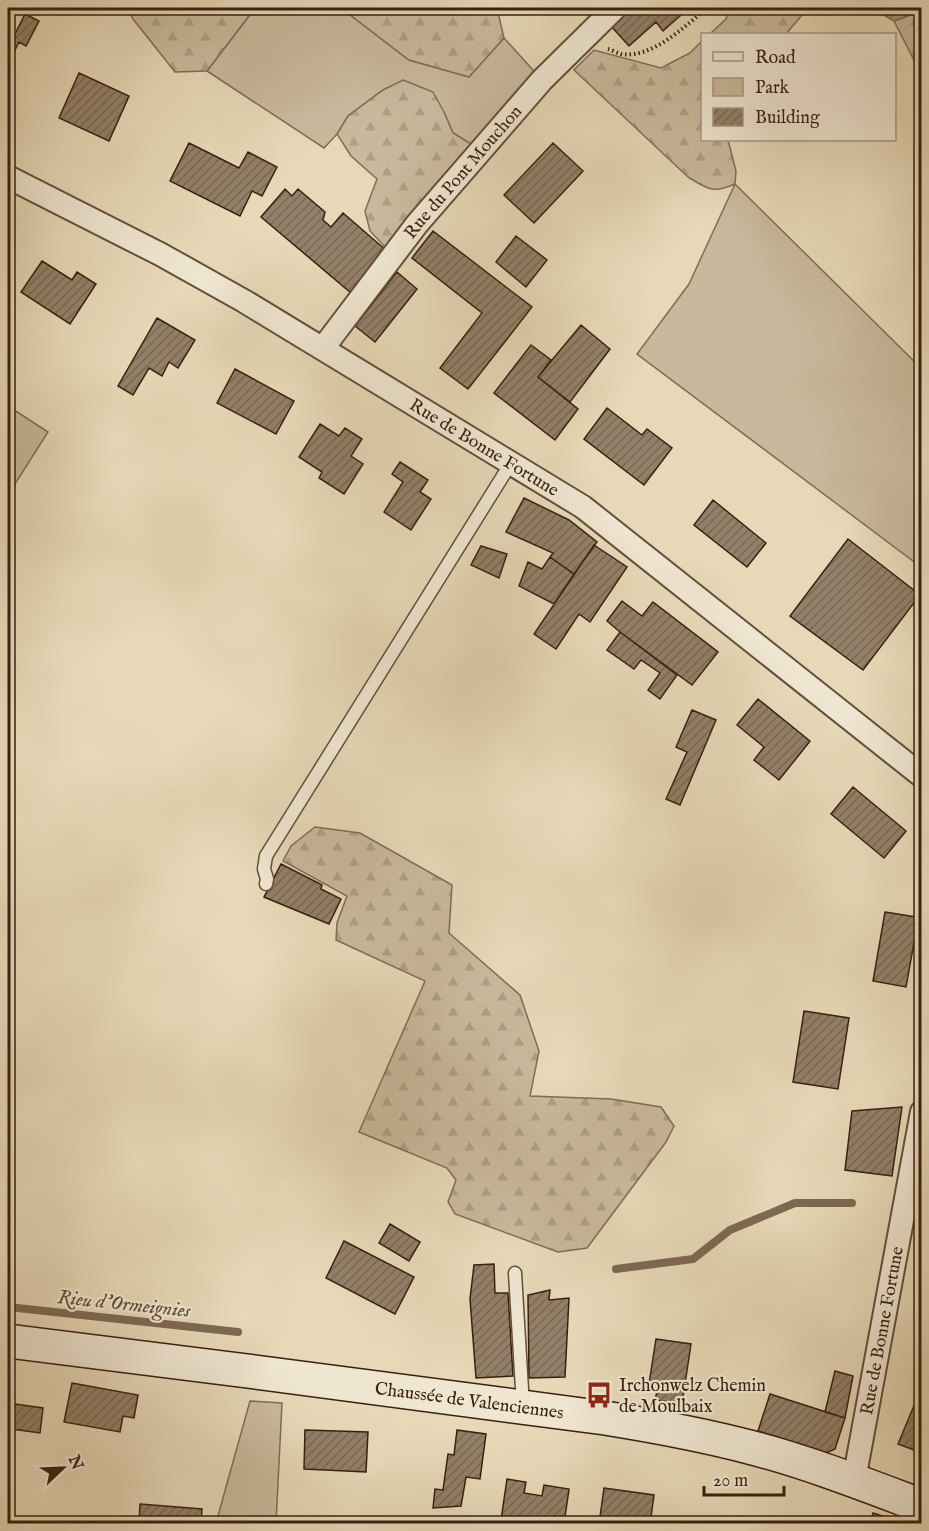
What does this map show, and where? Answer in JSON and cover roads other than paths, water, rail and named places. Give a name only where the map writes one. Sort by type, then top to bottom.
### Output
[{"type":"main road","name":"Chaussée de Valenciennes","points":[[8,1341],[605,1418],[694,1434],[754,1448],[854,1480],[921,1506]]},
{"type":"street","name":"Rue du Pont Mouchon","points":[[323,348],[417,224],[542,80],[615,8]]},
{"type":"street","name":"Rue de Bonne Fortune","points":[[8,177],[160,254],[323,348],[583,507],[921,776]]},
{"type":"street","name":"Rue de Bonne Fortune","points":[[854,1480],[921,1112]]},
{"type":"lane","points":[[266,884],[264,869],[266,856],[511,463]]},
{"type":"lane","points":[[515,1273],[523,1407]]},
{"type":"water","points":[[875,8],[921,8],[921,11],[894,21]]},
{"type":"waterway","name":"Rieu d'Ormeignies","points":[[616,1269],[693,1259],[730,1230],[795,1203],[852,1203]]},
{"type":"waterway","name":"Rieu d'Ormeignies","points":[[8,1307],[238,1332]]},
{"type":"place","name":"Irchonwelz Chemin de Moulbaix","points":[[599,1395]]}]
